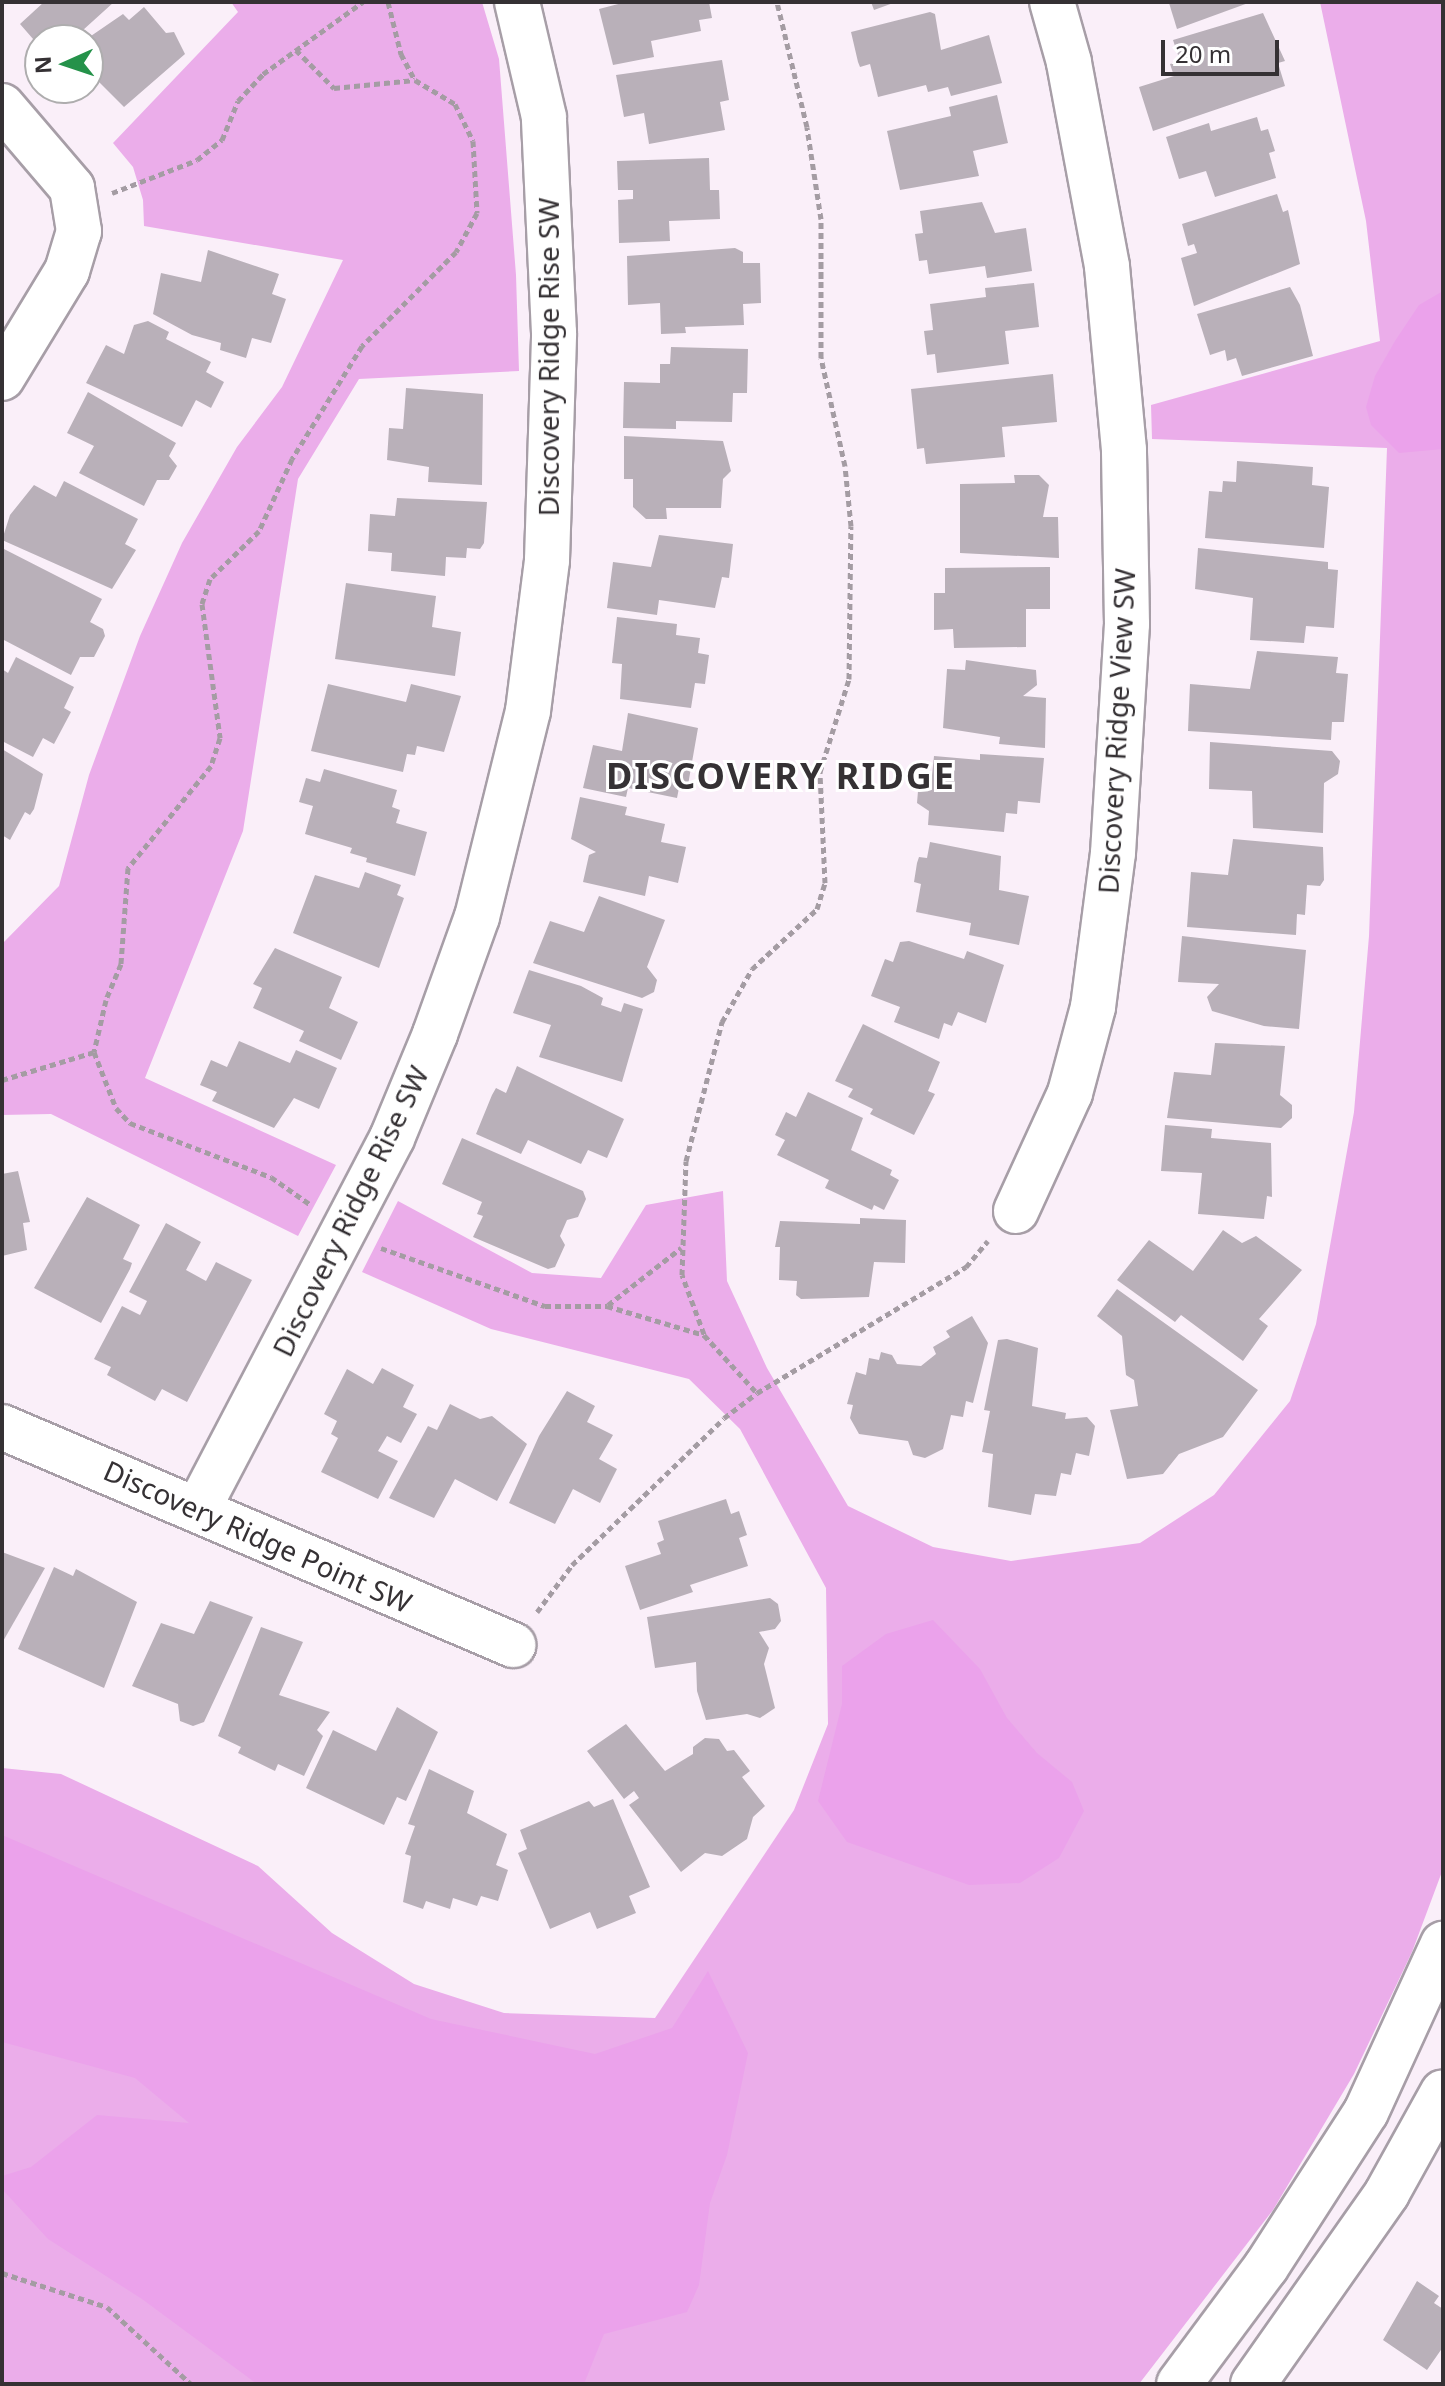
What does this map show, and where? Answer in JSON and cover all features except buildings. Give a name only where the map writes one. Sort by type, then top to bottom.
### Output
[{"type":"street","name":"Discovery Ridge Rise SW","points":[[198,1509],[403,1112],[477,917],[506,811],[538,639],[554,451],[554,333],[544,117],[517,2]]},
{"type":"street","name":"Discovery Ridge View SW","points":[[1016,1211],[1070,1093],[1093,1007],[1113,853],[1127,624],[1124,450],[1108,280],[1069,62],[1052,2]]},
{"type":"street","points":[[2,106],[72,188],[78,207],[74,254],[2,378]]},
{"type":"street","name":"Discovery Ridge Point SW","points":[[2,1427],[513,1645]]},
{"type":"street","points":[[1179,2384],[1266,2267],[1366,2112],[1443,1944]]},
{"type":"street","points":[[1253,2384],[1387,2193],[1430,2149],[1443,2092]]},
{"type":"street","points":[[1366,2112],[1430,2149]]},
{"type":"path","points":[[78,207],[197,160],[222,140],[238,101],[296,50],[363,2]]},
{"type":"path","points":[[388,2],[401,54],[415,80]]},
{"type":"path","points":[[757,1393],[704,1335],[682,1275],[686,1161],[722,1022],[752,969],[817,909],[825,883],[820,772],[849,679],[851,526],[845,466],[821,358],[821,219],[807,127],[777,2]]},
{"type":"path","points":[[296,50],[334,88],[415,80],[442,94],[466,121],[473,141],[477,213],[456,252],[362,346],[292,459],[259,531],[210,579],[202,604],[220,738],[211,766],[128,868],[121,964],[106,1000],[94,1052],[116,1108],[130,1123],[271,1177],[345,1228],[422,1265],[545,1306],[607,1306],[704,1335]]},
{"type":"path","points":[[2,1080],[94,1052]]},
{"type":"path","points":[[513,1645],[572,1565],[757,1393],[966,1267],[1016,1211]]},
{"type":"path","points":[[607,1306],[681,1248]]},
{"type":"path","points":[[2,2273],[107,2307],[191,2384]]},
{"type":"shaded area","points":[[231,2],[482,2],[499,59],[516,275],[519,371],[359,379],[298,479],[243,831],[145,1078],[336,1165],[298,1236],[51,1114],[2,1115],[2,944],[59,886],[89,775],[140,636],[182,543],[237,447],[282,387],[343,260],[144,226],[143,200],[133,167],[113,143],[238,12]]},
{"type":"shaded area","points":[[1320,2],[1443,2],[1443,1869],[1412,1952],[1354,2074],[1273,2210],[1139,2384],[2,2384],[2,1768],[61,1774],[258,1866],[332,1933],[414,1984],[504,2013],[655,2018],[794,1810],[828,1724],[826,1588],[740,1429],[689,1379],[491,1329],[362,1272],[398,1201],[532,1273],[601,1278],[646,1205],[723,1191],[727,1281],[767,1368],[848,1506],[933,1547],[1011,1561],[1140,1543],[1214,1495],[1290,1401],[1316,1324],[1354,1112],[1369,936],[1387,448],[1152,439],[1151,405],[1380,341],[1366,221]]},
{"type":"shaded area","points":[[1443,291],[1443,449],[1399,453],[1371,425],[1366,407],[1375,376],[1395,341],[1419,305]]},
{"type":"shaded area","points":[[933,1620],[980,1669],[1007,1718],[1037,1753],[1072,1782],[1084,1811],[1059,1858],[1020,1883],[969,1885],[847,1842],[818,1801],[842,1704],[842,1666],[886,1634]]},
{"type":"shaded area","points":[[2,1835],[431,2019],[595,2054],[672,2028],[708,1971],[748,2053],[727,2155],[710,2203],[699,2285],[687,2312],[604,2334],[584,2384],[257,2384],[142,2299],[48,2239],[2,2189],[2,2176],[31,2167],[97,2115],[189,2123],[135,2078],[2,2042]]},
{"type":"district","name":"DISCOVERY RIDGE","points":[[781,776]]}]
